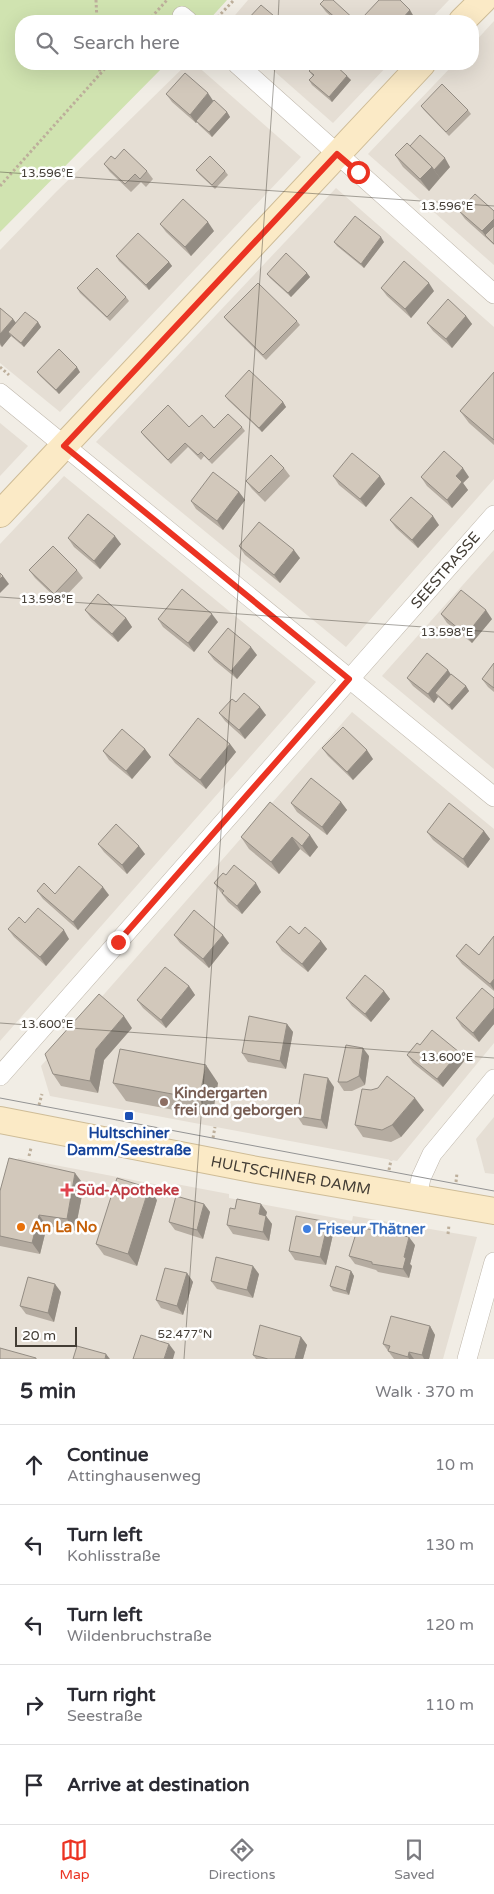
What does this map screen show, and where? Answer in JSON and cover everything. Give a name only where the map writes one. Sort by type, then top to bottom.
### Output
[{"type":"street","points":[[468,15],[483,0]]},
{"type":"street","points":[[244,70],[494,294]]},
{"type":"street","points":[[0,514],[416,70]]},
{"type":"street","points":[[0,393],[494,797]]},
{"type":"street","name":"SEESTRASSE","points":[[0,1076],[494,515]]},
{"type":"street","points":[[417,1198],[421,1178],[432,1154],[494,1079]]},
{"type":"street","name":"HULTSCHINER DAMM","points":[[0,1121],[210,1162],[494,1211]]},
{"type":"street","points":[[467,1359],[494,1262]]},
{"type":"path","points":[[96,0],[97,15]]},
{"type":"path","points":[[153,15],[167,0]]},
{"type":"path","points":[[220,15],[234,0]]},
{"type":"path","points":[[100,70],[100,74]]},
{"type":"path","points":[[0,186],[104,70]]},
{"type":"path","points":[[0,367],[8,374]]},
{"type":"shaded area","points":[[248,0],[449,0],[435,15],[235,15]]},
{"type":"shaded area","points":[[494,21],[494,265],[368,154],[448,70],[479,70],[479,37]]},
{"type":"shaded area","points":[[181,70],[202,70],[301,157],[60,412],[0,363],[0,250],[56,192]]},
{"type":"shaded area","points":[[273,70],[383,70],[333,123]]},
{"type":"shaded area","points":[[336,188],[494,327],[494,479],[346,647],[96,442]]},
{"type":"shaded area","points":[[0,423],[28,446],[0,476]]},
{"type":"shaded area","points":[[64,476],[316,682],[0,1041],[0,544]]},
{"type":"shaded area","points":[[494,550],[494,769],[382,676]]},
{"type":"shaded area","points":[[352,712],[494,829],[494,1043],[397,1161],[50,1096],[41,1066]]},
{"type":"shaded area","points":[[494,1117],[494,1174],[485,1173],[476,1139]]},
{"type":"shaded area","points":[[18,1158],[175,1188],[176,1184],[229,1194],[229,1198],[352,1221],[353,1216],[477,1237],[443,1359],[0,1359],[0,1221]]},
{"type":"green space","points":[[0,0],[227,0],[213,15],[15,15],[15,70],[160,70],[0,232]]},
{"type":"building","points":[[324,0],[333,0],[349,15],[332,15],[320,4]]},
{"type":"building","points":[[379,0],[400,0],[410,10],[405,15],[365,15]]},
{"type":"building","points":[[261,5],[273,15],[252,15]]},
{"type":"building","points":[[340,70],[347,76],[329,97],[309,80],[314,75],[309,71]]},
{"type":"building","points":[[185,73],[208,93],[190,115],[166,94]]},
{"type":"building","points":[[442,84],[468,110],[446,132],[421,106]]},
{"type":"building","points":[[214,100],[227,112],[209,132],[196,121]]},
{"type":"building","points":[[420,135],[445,158],[434,170],[410,146]]},
{"type":"building","points":[[407,143],[432,167],[420,179],[395,155]]},
{"type":"building","points":[[124,149],[147,171],[140,179],[135,174],[125,184],[104,164],[111,156],[115,159]]},
{"type":"building","points":[[210,156],[225,171],[212,185],[196,170]]},
{"type":"building","points":[[475,194],[494,211],[494,219],[482,231],[459,211]]},
{"type":"building","points":[[183,199],[208,222],[185,247],[160,224]]},
{"type":"building","points":[[355,216],[381,237],[361,264],[334,242]]},
{"type":"building","points":[[494,226],[494,244],[485,235]]},
{"type":"building","points":[[138,233],[169,262],[146,285],[116,256]]},
{"type":"building","points":[[286,253],[307,273],[288,293],[267,274]]},
{"type":"building","points":[[404,261],[429,283],[405,309],[381,288]]},
{"type":"building","points":[[97,268],[126,297],[107,317],[77,288]]},
{"type":"building","points":[[258,283],[297,321],[263,355],[224,317]]},
{"type":"building","points":[[448,299],[466,316],[446,339],[427,323]]},
{"type":"building","points":[[0,308],[13,319],[0,334]]},
{"type":"building","points":[[25,312],[38,322],[21,343],[8,332]]},
{"type":"building","points":[[59,349],[77,367],[56,390],[37,372]]},
{"type":"building","points":[[249,370],[283,402],[259,428],[225,396]]},
{"type":"building","points":[[494,372],[494,440],[460,411]]},
{"type":"building","points":[[168,405],[189,427],[202,415],[214,428],[228,414],[242,427],[209,460],[201,452],[198,455],[185,443],[168,460],[141,432]]},
{"type":"building","points":[[444,451],[463,468],[456,476],[462,482],[447,500],[421,477]]},
{"type":"building","points":[[352,453],[380,476],[360,499],[333,476]]},
{"type":"building","points":[[271,455],[284,468],[259,493],[246,481]]},
{"type":"building","points":[[213,472],[239,492],[217,521],[191,501]]},
{"type":"building","points":[[411,497],[433,516],[412,540],[390,520]]},
{"type":"building","points":[[88,514],[115,536],[94,561],[68,538]]},
{"type":"building","points":[[259,522],[294,550],[274,575],[239,546]]},
{"type":"building","points":[[53,546],[77,570],[54,594],[29,570]]},
{"type":"building","points":[[182,589],[212,614],[188,643],[158,619]]},
{"type":"building","points":[[461,590],[486,610],[466,635],[441,614]]},
{"type":"building","points":[[98,594],[126,618],[112,634],[85,610]]},
{"type":"building","points":[[228,628],[251,647],[231,671],[208,652]]},
{"type":"building","points":[[427,653],[448,670],[428,694],[407,678]]},
{"type":"building","points":[[494,663],[494,688],[482,679]]},
{"type":"building","points":[[451,674],[466,686],[449,705],[435,693]]},
{"type":"building","points":[[244,693],[260,707],[239,730],[219,713],[232,699],[236,702]]},
{"type":"building","points":[[198,718],[230,744],[200,780],[169,755]]},
{"type":"building","points":[[343,727],[367,750],[347,772],[322,748]]},
{"type":"building","points":[[122,729],[145,749],[126,771],[103,751]]},
{"type":"building","points":[[311,778],[341,802],[322,827],[291,803]]},
{"type":"building","points":[[270,802],[310,835],[302,846],[292,837],[271,862],[241,837]]},
{"type":"building","points":[[449,803],[484,831],[463,859],[427,832]]},
{"type":"building","points":[[116,824],[139,846],[122,865],[98,844]]},
{"type":"building","points":[[234,865],[256,883],[237,906],[214,883],[223,873],[226,875]]},
{"type":"building","points":[[79,866],[103,887],[73,922],[37,891],[44,883],[55,894]]},
{"type":"building","points":[[38,908],[64,930],[40,957],[8,929],[19,917],[25,923]]},
{"type":"building","points":[[194,910],[223,935],[203,959],[174,935]]},
{"type":"building","points":[[290,926],[299,934],[305,927],[321,941],[302,964],[276,942]]},
{"type":"building","points":[[494,936],[494,979],[490,984],[456,956],[466,944],[479,955]]},
{"type":"building","points":[[165,967],[189,986],[161,1020],[137,1000]]},
{"type":"building","points":[[365,975],[384,991],[365,1014],[346,998]]},
{"type":"building","points":[[482,988],[494,998],[494,1008],[473,1033],[456,1018]]},
{"type":"building","points":[[99,994],[124,1016],[96,1049],[90,1081],[53,1074],[45,1054]]},
{"type":"building","points":[[249,1016],[287,1024],[280,1061],[242,1053]]},
{"type":"building","points":[[432,1030],[459,1052],[437,1079],[407,1055],[417,1043],[420,1045]]},
{"type":"building","points":[[346,1045],[363,1048],[359,1076],[347,1082],[338,1082]]},
{"type":"building","points":[[120,1049],[206,1065],[199,1099],[113,1083]]},
{"type":"building","points":[[304,1074],[328,1078],[321,1120],[297,1116]]},
{"type":"building","points":[[387,1076],[415,1098],[392,1125],[382,1130],[355,1125],[362,1089],[371,1090],[378,1088]]},
{"type":"building","points":[[9,1158],[75,1173],[67,1219],[39,1215],[32,1243],[0,1236],[0,1191]]},
{"type":"building","points":[[117,1178],[149,1188],[128,1254],[96,1244]]},
{"type":"building","points":[[176,1196],[204,1204],[197,1230],[169,1222]]},
{"type":"building","points":[[237,1199],[261,1204],[259,1214],[266,1216],[263,1232],[227,1225],[230,1208],[235,1209]]},
{"type":"building","points":[[296,1216],[328,1222],[320,1257],[289,1251]]},
{"type":"building","points":[[358,1227],[409,1237],[403,1269],[372,1264],[372,1262],[349,1256]]},
{"type":"building","points":[[216,1257],[253,1266],[247,1290],[211,1281]]},
{"type":"building","points":[[336,1266],[351,1271],[346,1291],[330,1286]]},
{"type":"building","points":[[165,1268],[187,1273],[177,1306],[156,1300]]},
{"type":"building","points":[[28,1277],[55,1284],[48,1313],[20,1306]]},
{"type":"building","points":[[391,1316],[430,1326],[422,1355],[409,1352],[408,1357],[388,1351],[390,1346],[383,1344]]},
{"type":"building","points":[[260,1325],[301,1337],[295,1359],[268,1359],[253,1355]]},
{"type":"building","points":[[141,1335],[169,1344],[164,1359],[133,1359]]},
{"type":"building","points":[[77,1346],[106,1354],[105,1359],[73,1359]]},
{"type":"building","points":[[0,1348],[36,1358],[36,1359],[0,1359]]},
{"type":"tram line","points":[[0,1098],[494,1191]]},
{"type":"place","name":"Kindergarten frei und geborgen","points":[[164,1102]]},
{"type":"place","name":"Hultschiner Damm/Seestraße","points":[[129,1116]]},
{"type":"place","name":"Süd-Apotheke","points":[[67,1190]]},
{"type":"place","name":"An La No","points":[[21,1227]]},
{"type":"place","name":"Friseur Thätner","points":[[307,1229]]},
{"type":"route","points":[[118,942],[349,679],[64,446],[337,154],[358,172]]}]
